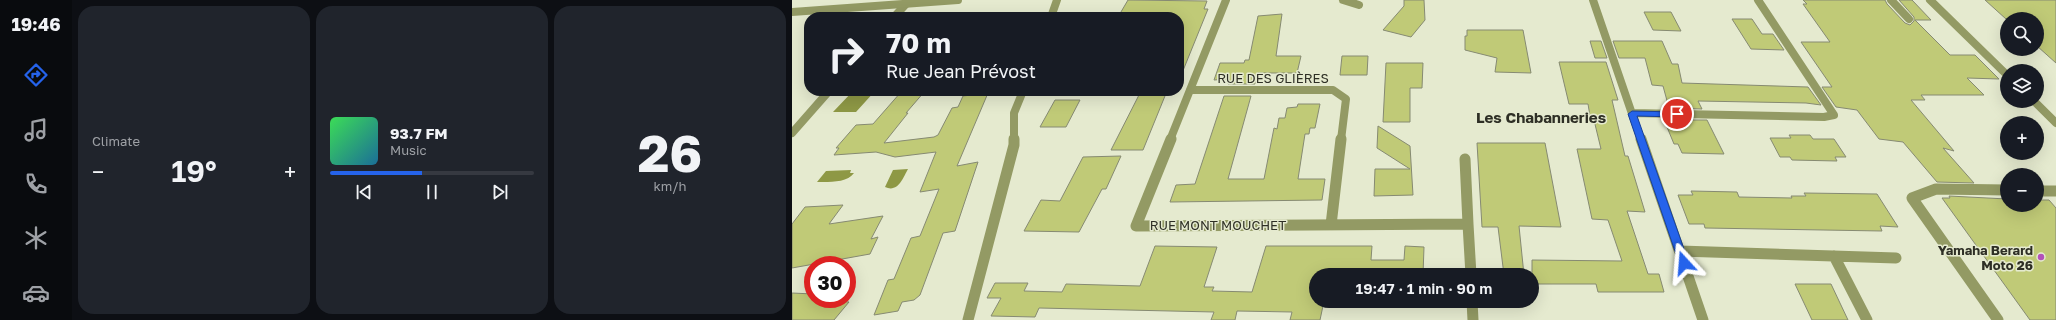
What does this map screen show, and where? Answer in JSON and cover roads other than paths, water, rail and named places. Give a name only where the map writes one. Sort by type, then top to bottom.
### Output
[{"type":"street","points":[[792,12],[958,0]]},
{"type":"street","points":[[1053,12],[1058,0]]},
{"type":"street","name":"RUE MONT MOUCHET","points":[[1226,0],[1136,226],[1468,224]]},
{"type":"street","points":[[1343,0],[1359,5]]},
{"type":"street","points":[[1593,0],[1703,320]]},
{"type":"street","points":[[1632,114],[1824,117],[1834,115],[1758,0]]},
{"type":"street","points":[[1892,0],[1909,18]]},
{"type":"street","points":[[1930,0],[2000,68]]},
{"type":"street","points":[[899,12],[907,3]]},
{"type":"street","name":"RUE DES GLIÈRES","points":[[1190,90],[1333,90],[1346,98],[1331,225]]},
{"type":"street","points":[[792,133],[825,96]]},
{"type":"street","points":[[968,320],[1014,145],[1014,113],[1020,96]]},
{"type":"street","points":[[2041,108],[2056,123]]},
{"type":"street","points":[[1465,159],[1471,268]]},
{"type":"street","points":[[1998,320],[1912,198],[1936,189],[2000,190]]},
{"type":"street","points":[[2044,191],[2056,191]]},
{"type":"street","points":[[1680,251],[1896,258]]},
{"type":"street","points":[[1834,256],[1867,320]]},
{"type":"street","points":[[1472,308],[1473,320]]},
{"type":"place","name":"Yamaha Berard Moto 26","points":[[2041,257]]},
{"type":"district","name":"Les Chabanneries","points":[[1541,117]]}]
